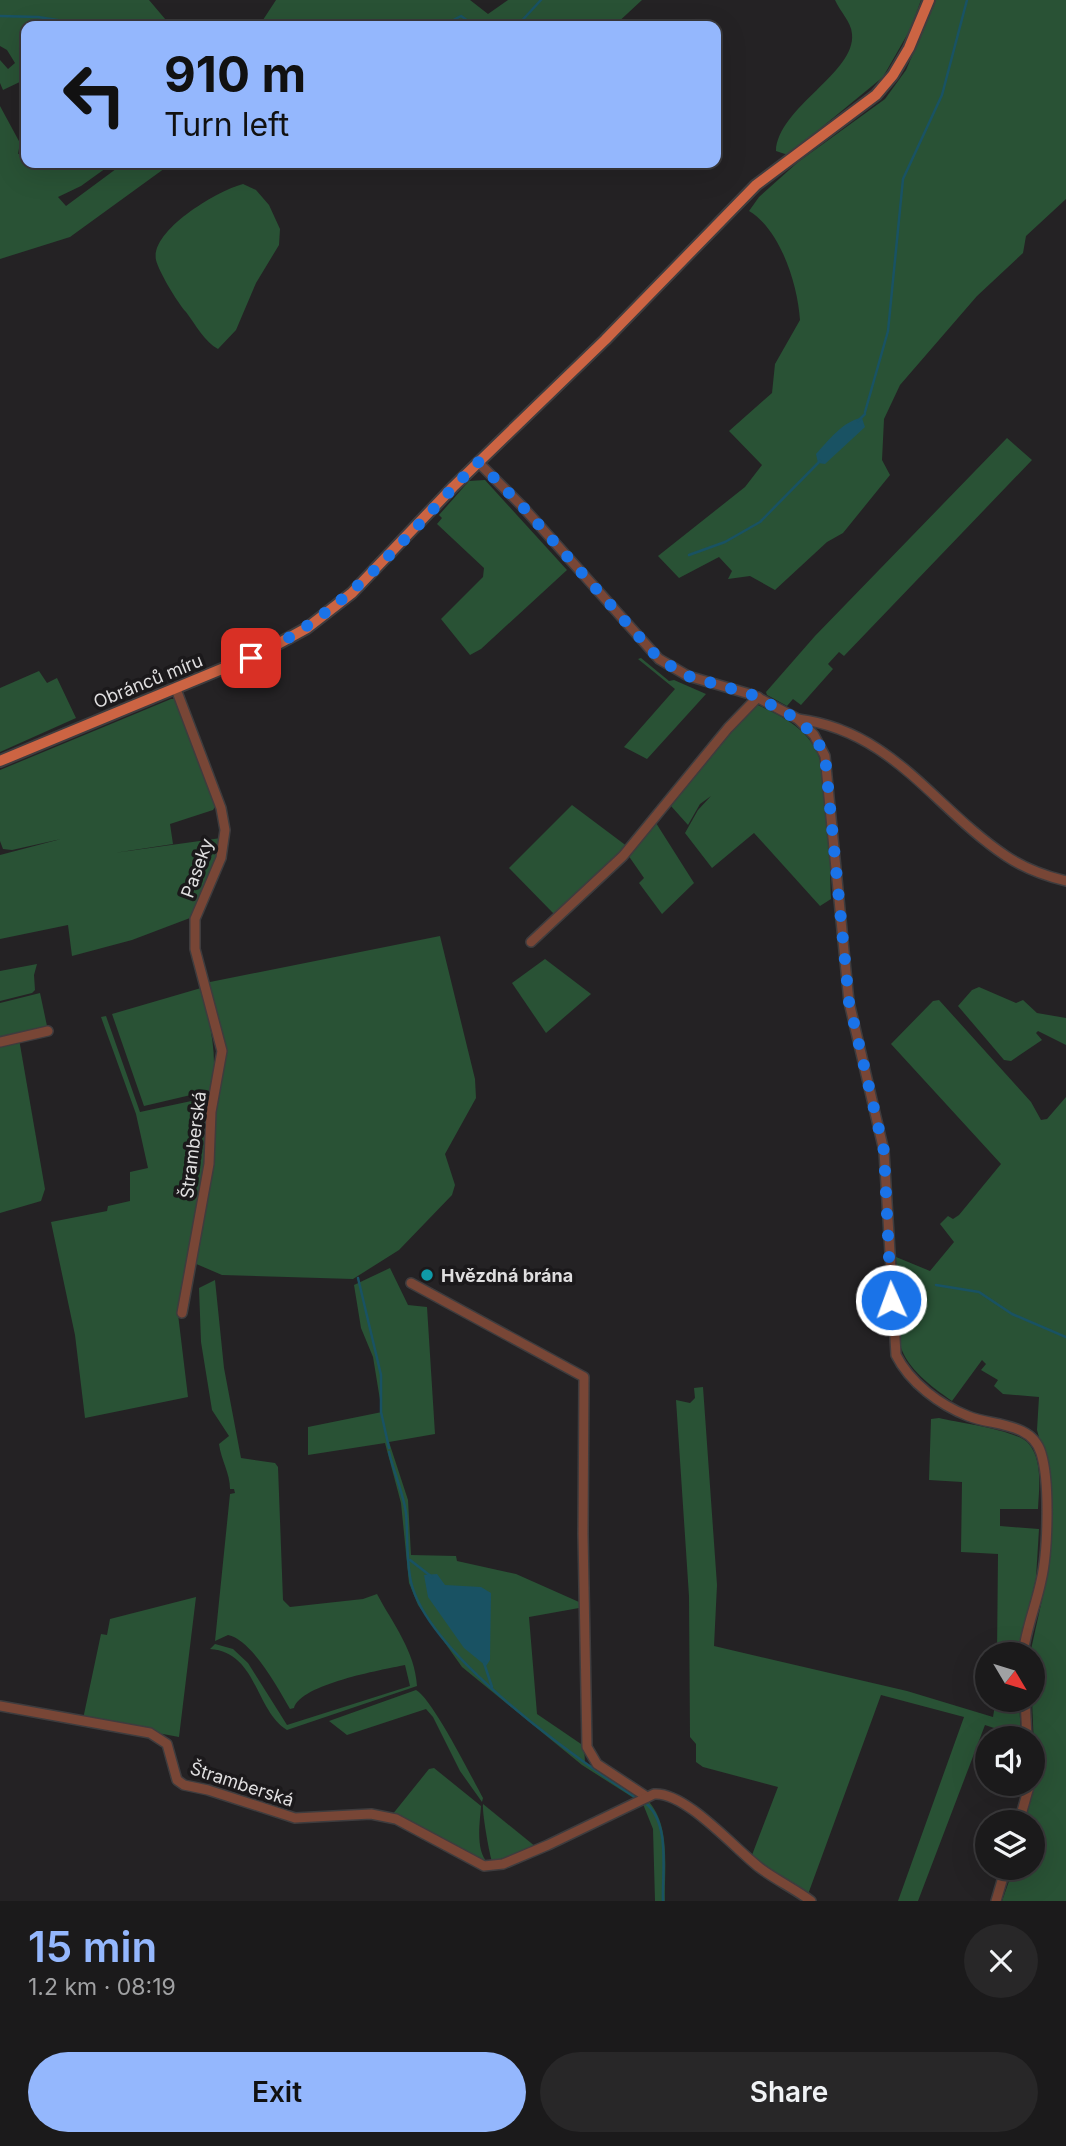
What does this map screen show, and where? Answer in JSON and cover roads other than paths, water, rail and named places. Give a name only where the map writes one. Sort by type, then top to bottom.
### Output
[{"type":"main road","name":"Obránců míru","points":[[0,761],[258,654],[307,628],[352,593],[478,462],[605,340],[756,185],[885,86],[909,48],[929,0]]},
{"type":"street","points":[[478,462],[522,506],[659,659],[688,676],[758,697],[797,719],[814,735],[828,768],[837,907],[849,1002],[884,1151],[896,1355],[915,1381],[945,1404],[975,1419],[1015,1427],[1035,1440],[1042,1454],[1046,1489],[1044,1566],[1026,1642]]},
{"type":"street","name":"Paseky","points":[[176,689],[221,808],[225,830],[220,858],[195,919],[195,949],[203,982]]},
{"type":"street","points":[[531,943],[623,856],[728,728],[758,697]]},
{"type":"street","points":[[797,719],[848,731],[879,747],[1007,857],[1066,881]]},
{"type":"street","name":"Štramberská","points":[[182,1313],[209,1164],[211,1112],[222,1051],[203,982]]},
{"type":"street","points":[[0,1042],[48,1031]]},
{"type":"street","points":[[411,1283],[584,1377],[583,1534],[587,1747],[597,1764],[647,1797],[658,1793],[680,1801],[764,1871],[811,1901]]},
{"type":"street","name":"Štramberská","points":[[0,1706],[150,1734],[167,1744],[175,1775],[184,1785],[295,1818],[372,1814],[396,1819],[484,1866],[503,1864],[526,1855],[647,1797]]},
{"type":"street","points":[[996,1901],[1002,1880]]},
{"type":"water","points":[[862,418],[865,427],[825,464],[818,463],[816,454],[831,437],[849,423]]},
{"type":"water","points":[[437,1574],[445,1585],[481,1587],[491,1593],[490,1660],[486,1666],[464,1648],[428,1597],[424,1575]]},
{"type":"waterway","points":[[522,21],[541,0]]},
{"type":"waterway","points":[[865,412],[888,331],[903,179],[942,95],[967,0]]},
{"type":"waterway","points":[[0,16],[64,21]]},
{"type":"waterway","points":[[452,21],[461,16],[468,21]]},
{"type":"waterway","points":[[858,421],[865,414]]},
{"type":"waterway","points":[[689,555],[725,542],[760,522],[820,461]]},
{"type":"waterway","points":[[358,1278],[381,1375],[381,1412],[389,1448]]},
{"type":"waterway","points":[[936,1285],[979,1292],[1012,1314],[1066,1337]]},
{"type":"waterway","points":[[389,1452],[406,1513],[411,1582],[423,1611],[445,1641],[508,1703],[638,1799]]},
{"type":"waterway","points":[[410,1560],[432,1577]]},
{"type":"waterway","points":[[484,1663],[492,1687]]},
{"type":"waterway","points":[[644,1802],[653,1810],[662,1834],[663,1901]]},
{"type":"place","name":"Hvězdná brána","points":[[427,1275]]}]
